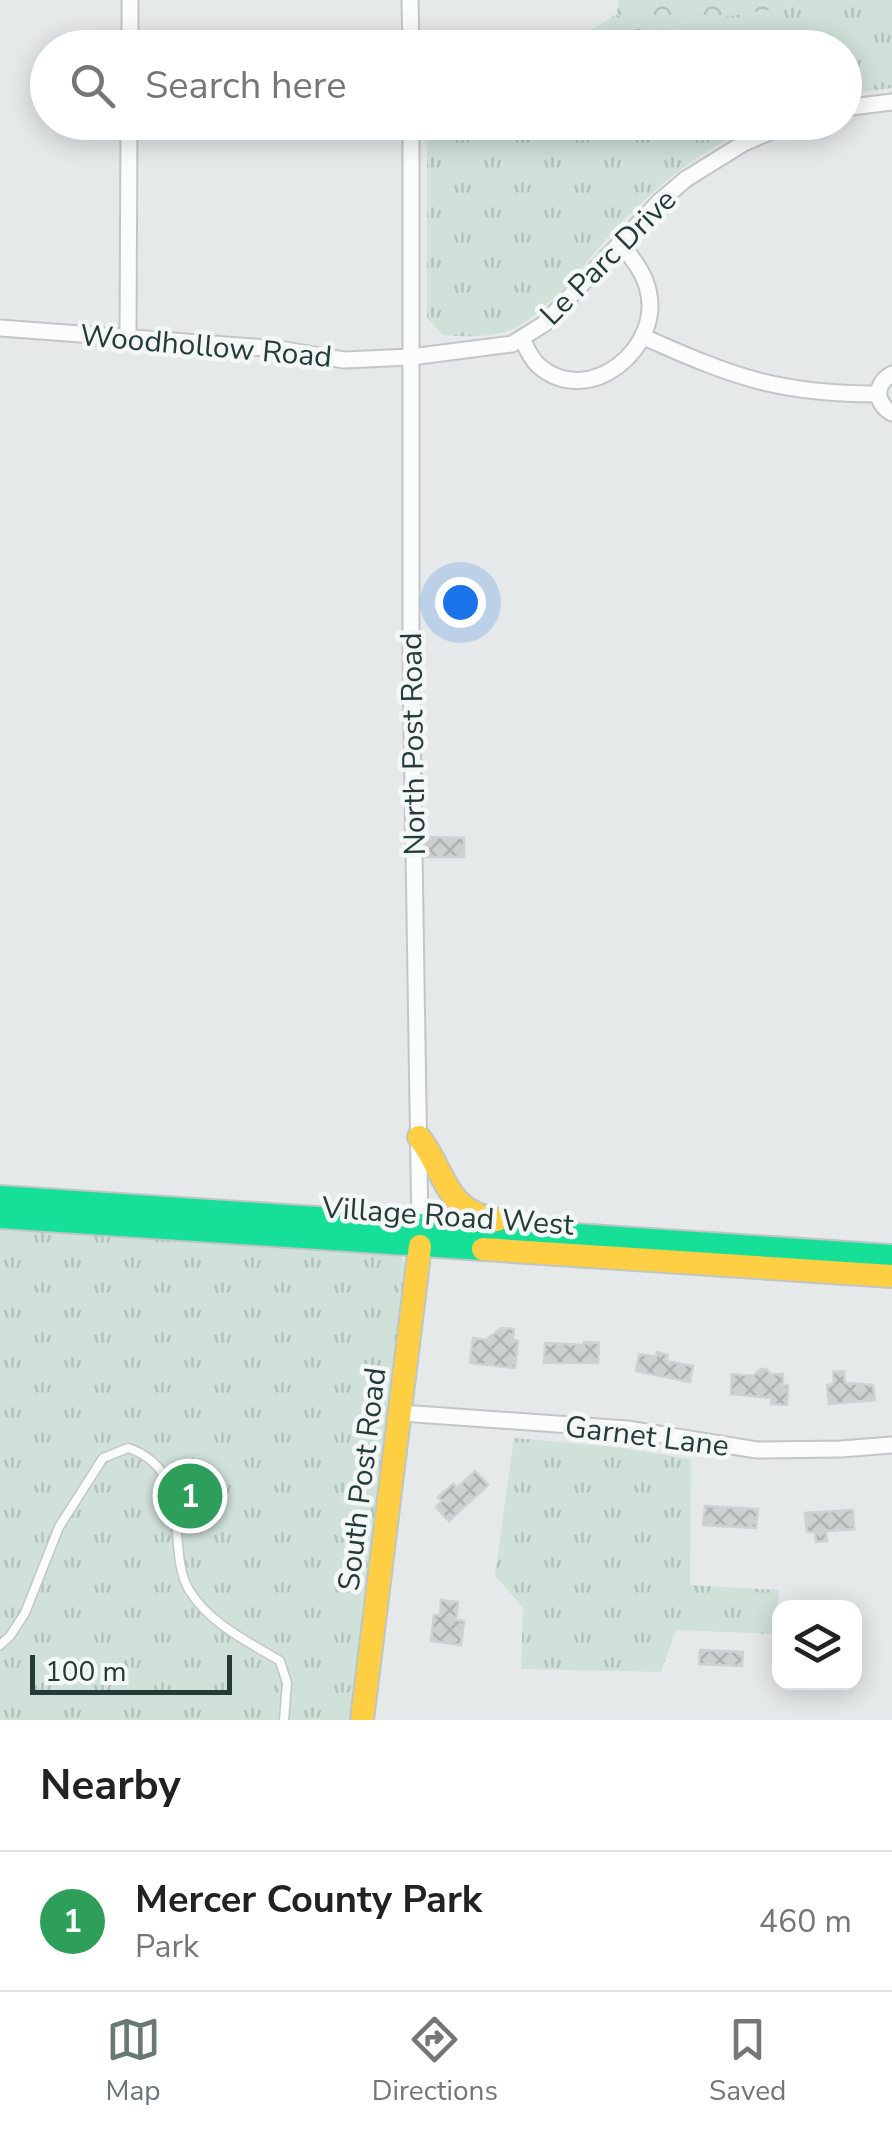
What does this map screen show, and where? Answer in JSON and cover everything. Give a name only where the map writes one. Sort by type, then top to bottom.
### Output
[{"type":"main road","points":[[418,1138],[434,1153],[443,1186],[453,1200],[469,1213],[488,1220],[785,1238],[833,1252]]},
{"type":"main road","name":"Village Road West","points":[[0,1197],[182,1206],[420,1235],[892,1276]]},
{"type":"main road","name":"Village Road West","points":[[0,1217],[892,1256]]},
{"type":"main road","name":"South Post Road","points":[[362,1720],[420,1235]]},
{"type":"street","points":[[130,0],[130,30]]},
{"type":"street","points":[[410,0],[410,30]]},
{"type":"street","points":[[862,106],[892,102]]},
{"type":"street","points":[[128,338],[130,140]]},
{"type":"street","name":"North Post Road","points":[[411,140],[420,1235]]},
{"type":"street","name":"Le Parc Drive","points":[[411,357],[494,348],[522,340],[544,324],[660,201],[714,160],[756,140]]},
{"type":"street","points":[[522,340],[541,368],[567,378],[597,376],[623,364],[644,337],[651,308],[644,276],[620,242]]},
{"type":"street","name":"Woodhollow Road","points":[[0,328],[279,349],[344,360],[411,357]]},
{"type":"street","points":[[644,337],[754,382],[828,394],[878,394]]},
{"type":"street","points":[[892,374],[884,379],[878,394],[882,406],[892,413]]},
{"type":"street","name":"Garnet Lane","points":[[401,1413],[627,1430],[757,1450],[840,1450],[892,1444]]},
{"type":"lane","points":[[0,1645],[25,1613],[47,1551],[102,1458],[128,1448],[150,1460],[168,1488],[178,1514],[183,1576],[190,1592],[232,1634],[280,1661],[287,1683],[284,1720]]},
{"type":"green space","points":[[619,0],[810,0],[806,4],[640,30],[633,30],[617,14]]},
{"type":"green space","points":[[810,0],[892,0],[892,88],[862,92],[862,30],[640,30],[805,4]]},
{"type":"green space","points":[[617,14],[633,30],[591,30]]},
{"type":"green space","points":[[427,140],[728,140],[701,155],[649,196],[554,298],[526,321],[504,332],[469,336],[443,335],[427,318]]},
{"type":"green space","points":[[0,1224],[398,1249],[408,1271],[352,1720],[0,1720]]},
{"type":"green space","points":[[514,1438],[691,1459],[690,1585],[779,1590],[779,1600],[772,1600],[772,1634],[676,1630],[661,1672],[521,1669],[523,1608],[495,1575]]},
{"type":"building","points":[[425,837],[464,838],[464,857],[425,857]]},
{"type":"building","points":[[501,1328],[514,1329],[513,1340],[518,1341],[515,1368],[470,1363],[473,1338],[486,1340]]},
{"type":"building","points":[[545,1343],[599,1343],[598,1363],[544,1363]]},
{"type":"building","points":[[657,1352],[668,1355],[666,1361],[693,1366],[690,1382],[636,1371],[639,1354],[656,1357]]},
{"type":"building","points":[[761,1369],[783,1374],[783,1385],[788,1385],[787,1405],[771,1404],[772,1398],[731,1394],[732,1374],[753,1376]]},
{"type":"building","points":[[844,1371],[845,1383],[873,1385],[875,1400],[829,1404],[827,1385],[834,1384],[833,1372]]},
{"type":"building","points":[[475,1471],[488,1485],[449,1521],[436,1507],[442,1501],[438,1497],[453,1484],[457,1488]]},
{"type":"building","points":[[705,1506],[758,1509],[756,1528],[703,1525]]},
{"type":"building","points":[[853,1510],[854,1529],[826,1531],[827,1541],[816,1542],[815,1532],[807,1532],[805,1513]]},
{"type":"building","points":[[441,1600],[458,1602],[456,1620],[464,1621],[461,1645],[431,1641],[434,1615],[440,1616]]},
{"type":"building","points":[[700,1650],[743,1652],[742,1666],[699,1664]]},
{"type":"traffic: fast","points":[[0,1197],[892,1256]]},
{"type":"traffic: fast","points":[[0,1217],[483,1249]]},
{"type":"traffic: slow","points":[[419,1137],[456,1200],[497,1220]]},
{"type":"traffic: slow","points":[[362,1720],[420,1246]]},
{"type":"traffic: slow","points":[[483,1249],[892,1276]]},
{"type":"place","name":"Mercer County Park","points":[[190,1496]]}]
